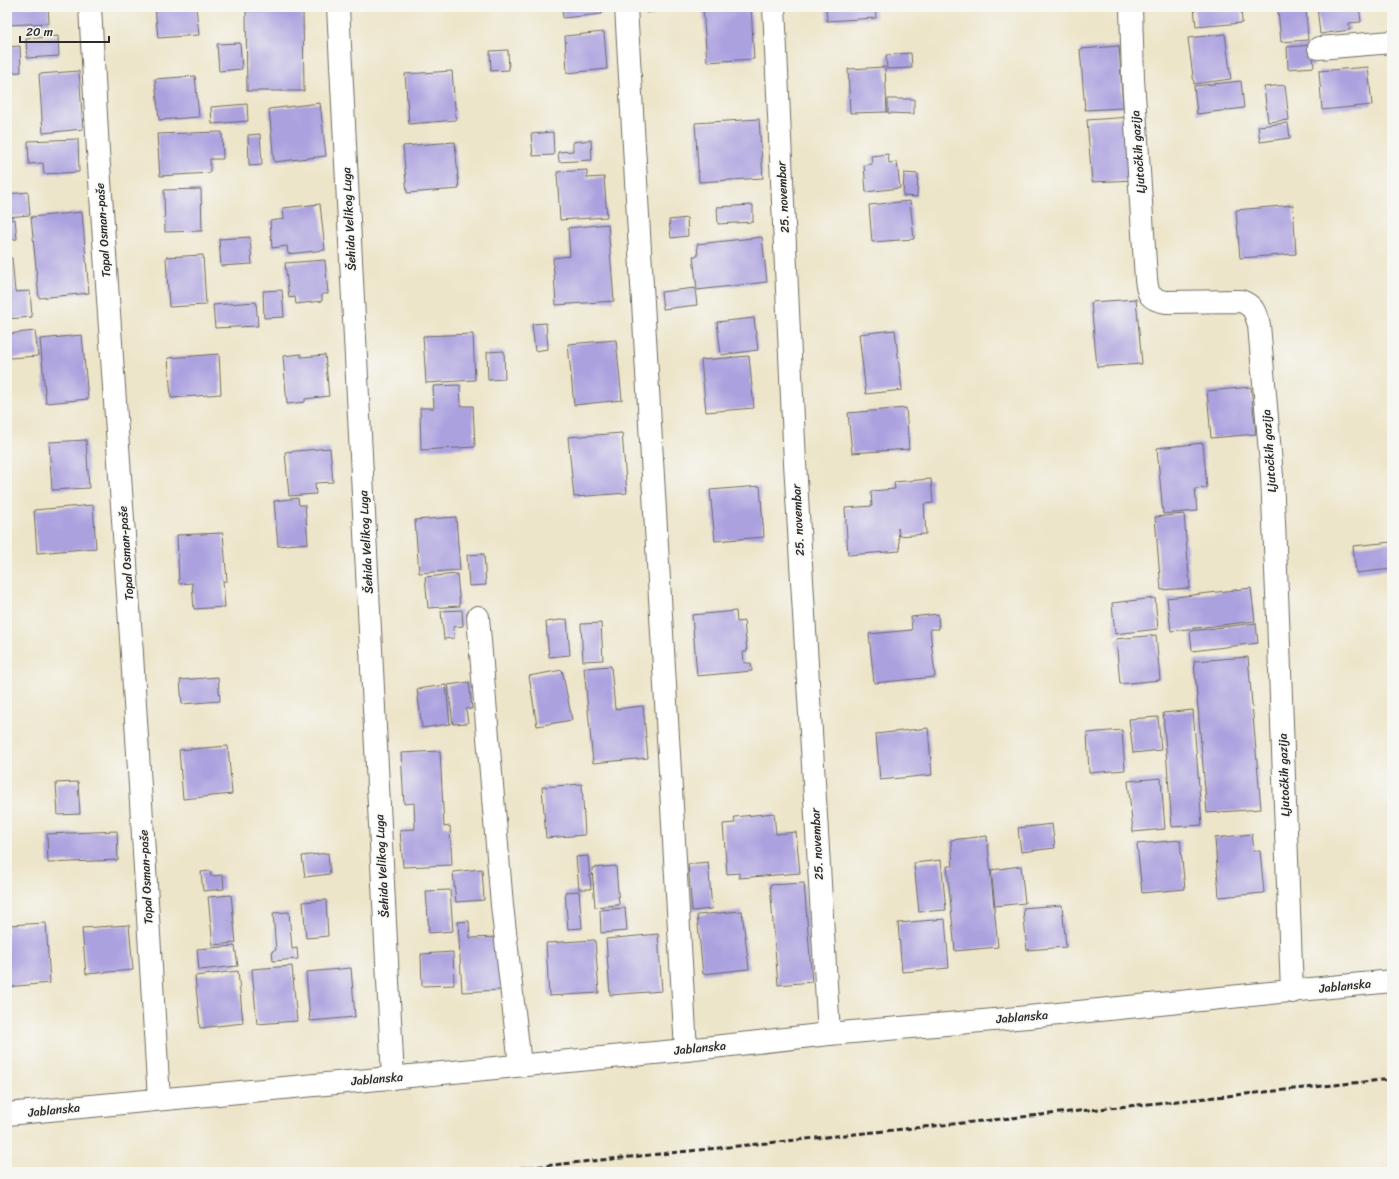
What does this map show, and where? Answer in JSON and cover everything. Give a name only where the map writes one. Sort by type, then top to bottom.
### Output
[{"type":"street","name":"Topal Osman-paše","points":[[90,7],[98,151],[131,630],[159,1099]]},
{"type":"street","name":"Šehida Velikog Luga","points":[[338,7],[393,1078]]},
{"type":"street","points":[[626,7],[686,1050]]},
{"type":"street","name":"25. novembar","points":[[774,7],[795,463],[829,1034]]},
{"type":"street","name":"Ljutočkih gazija","points":[[1130,7],[1133,79],[1148,293],[1155,300],[1166,302],[1241,301],[1250,304],[1259,325],[1272,492],[1278,609],[1292,992]]},
{"type":"street","points":[[1320,48],[1392,42]]},
{"type":"street","points":[[478,617],[502,905],[520,1065]]},
{"type":"street","name":"Jablanska","points":[[7,1114],[686,1050],[829,1034],[1292,992],[1392,981]]},
{"type":"building","points":[[7,7],[48,7],[49,23],[7,25]]},
{"type":"building","points":[[155,7],[196,7],[199,35],[158,38]]},
{"type":"building","points":[[562,7],[601,7],[602,14],[563,18]]},
{"type":"building","points":[[645,7],[668,7],[669,10],[646,13]]},
{"type":"building","points":[[751,7],[754,59],[707,62],[703,9]]},
{"type":"building","points":[[826,7],[875,7],[876,18],[827,21]]},
{"type":"building","points":[[1194,7],[1241,7],[1242,23],[1196,27]]},
{"type":"building","points":[[1306,7],[1308,40],[1281,42],[1278,10]]},
{"type":"building","points":[[1317,7],[1359,7],[1361,22],[1349,23],[1350,30],[1320,34]]},
{"type":"building","points":[[303,10],[304,91],[247,91],[246,11]]},
{"type":"building","points":[[604,32],[607,69],[567,73],[565,36]]},
{"type":"building","points":[[1225,34],[1231,79],[1194,84],[1188,38]]},
{"type":"building","points":[[58,36],[59,56],[27,58],[26,39]]},
{"type":"building","points":[[240,43],[242,69],[219,71],[217,44]]},
{"type":"building","points":[[1312,45],[1314,67],[1288,69],[1287,47]]},
{"type":"building","points":[[20,46],[21,72],[9,73],[7,47]]},
{"type":"building","points":[[1119,46],[1123,108],[1085,110],[1080,49]]},
{"type":"building","points":[[508,50],[509,70],[491,71],[490,51]]},
{"type":"building","points":[[911,53],[912,68],[887,69],[886,55]]},
{"type":"building","points":[[885,67],[887,112],[850,113],[848,69]]},
{"type":"building","points":[[1368,67],[1372,105],[1322,110],[1319,71]]},
{"type":"building","points":[[79,71],[83,129],[43,133],[39,74]]},
{"type":"building","points":[[452,71],[456,120],[409,124],[405,74]]},
{"type":"building","points":[[195,76],[199,117],[159,120],[155,79]]},
{"type":"building","points":[[1241,81],[1244,108],[1197,114],[1194,86]]},
{"type":"building","points":[[1285,85],[1289,120],[1268,122],[1264,87]]},
{"type":"building","points":[[888,99],[914,99],[914,114],[888,113]]},
{"type":"building","points":[[320,103],[326,156],[274,162],[269,109]]},
{"type":"building","points":[[247,104],[248,121],[212,124],[211,107]]},
{"type":"building","points":[[1131,117],[1135,180],[1092,182],[1087,120]]},
{"type":"building","points":[[759,119],[763,178],[699,182],[695,123]]},
{"type":"building","points":[[1288,123],[1290,138],[1260,142],[1258,126]]},
{"type":"building","points":[[222,132],[223,159],[210,159],[210,173],[160,176],[157,134]]},
{"type":"building","points":[[553,132],[554,155],[533,156],[531,134]]},
{"type":"building","points":[[260,134],[262,165],[249,166],[248,135]]},
{"type":"building","points":[[78,139],[79,172],[44,174],[43,163],[29,164],[28,141]]},
{"type":"building","points":[[591,140],[592,160],[559,162],[558,152],[573,151],[573,142]]},
{"type":"building","points":[[455,142],[459,189],[407,193],[403,146]]},
{"type":"building","points":[[888,154],[889,163],[897,162],[900,188],[866,192],[864,165],[872,164],[871,156]]},
{"type":"building","points":[[7,166],[9,166],[10,186],[7,186]]},
{"type":"building","points":[[587,170],[587,178],[604,177],[607,217],[560,220],[557,172]]},
{"type":"building","points":[[904,173],[918,174],[917,197],[903,196]]},
{"type":"building","points":[[201,189],[202,231],[165,232],[164,190]]},
{"type":"building","points":[[28,192],[30,215],[7,217],[7,194]]},
{"type":"building","points":[[910,201],[914,239],[872,242],[869,205]]},
{"type":"building","points":[[320,204],[325,250],[288,254],[287,246],[272,248],[270,221],[284,219],[283,208]]},
{"type":"building","points":[[753,205],[753,222],[718,224],[717,207]]},
{"type":"building","points":[[1293,205],[1296,254],[1240,258],[1236,210]]},
{"type":"building","points":[[82,212],[89,293],[39,298],[31,217]]},
{"type":"building","points":[[687,218],[688,236],[671,238],[669,220]]},
{"type":"building","points":[[15,219],[17,239],[7,240],[7,220]]},
{"type":"building","points":[[608,224],[614,301],[556,305],[553,258],[570,256],[568,228]]},
{"type":"building","points":[[250,237],[252,264],[221,266],[219,239]]},
{"type":"building","points":[[762,237],[767,282],[697,290],[693,256],[698,256],[697,244]]},
{"type":"building","points":[[203,255],[206,305],[169,307],[166,257]]},
{"type":"building","points":[[7,258],[12,258],[15,292],[30,291],[32,317],[7,319]]},
{"type":"building","points":[[325,260],[328,294],[322,294],[322,301],[296,304],[295,297],[289,298],[285,263]]},
{"type":"building","points":[[695,288],[697,305],[663,309],[661,292]]},
{"type":"building","points":[[282,290],[284,317],[264,318],[263,291]]},
{"type":"building","points":[[1136,299],[1142,364],[1097,367],[1091,302]]},
{"type":"building","points":[[256,302],[258,326],[215,328],[213,305]]},
{"type":"building","points":[[754,318],[758,350],[721,355],[717,322]]},
{"type":"building","points":[[546,323],[548,349],[535,351],[532,324]]},
{"type":"building","points":[[895,330],[902,390],[866,394],[859,334]]},
{"type":"building","points":[[35,331],[38,356],[10,358],[7,334]]},
{"type":"building","points":[[473,334],[475,380],[426,383],[423,336]]},
{"type":"building","points":[[82,335],[88,399],[46,403],[40,339]]},
{"type":"building","points":[[616,340],[622,400],[574,405],[568,344]]},
{"type":"building","points":[[504,351],[505,379],[488,380],[487,352]]},
{"type":"building","points":[[219,354],[221,394],[171,398],[168,358]]},
{"type":"building","points":[[301,354],[301,357],[325,355],[329,396],[305,399],[305,402],[287,404],[283,356]]},
{"type":"building","points":[[749,356],[754,408],[706,412],[701,360]]},
{"type":"building","points":[[460,385],[461,406],[473,406],[475,447],[421,450],[420,408],[434,408],[433,386]]},
{"type":"building","points":[[1251,387],[1256,434],[1211,438],[1207,391]]},
{"type":"building","points":[[906,408],[909,449],[852,453],[848,413]]},
{"type":"building","points":[[622,433],[627,493],[574,497],[568,437]]},
{"type":"building","points":[[86,440],[89,488],[52,490],[49,442]]},
{"type":"building","points":[[1203,443],[1207,488],[1195,489],[1197,511],[1163,514],[1157,448]]},
{"type":"building","points":[[330,448],[333,482],[315,483],[316,494],[289,496],[285,452]]},
{"type":"building","points":[[931,479],[933,503],[924,504],[926,534],[899,536],[898,528],[900,551],[848,555],[845,508],[872,506],[871,491],[895,489],[894,482]]},
{"type":"building","points":[[760,486],[764,537],[715,541],[710,490]]},
{"type":"building","points":[[298,498],[299,505],[305,505],[308,543],[278,546],[274,501]]},
{"type":"building","points":[[93,505],[96,548],[37,553],[34,510]]},
{"type":"building","points":[[1184,514],[1190,588],[1161,590],[1155,517]]},
{"type":"building","points":[[456,517],[460,570],[419,573],[415,520]]},
{"type":"building","points":[[223,533],[227,581],[223,581],[225,607],[194,609],[192,583],[179,584],[177,535]]},
{"type":"building","points":[[1392,542],[1392,569],[1356,573],[1353,546]]},
{"type":"building","points":[[484,554],[486,585],[469,586],[467,555]]},
{"type":"building","points":[[457,574],[460,606],[428,608],[425,577]]},
{"type":"building","points":[[1251,588],[1255,621],[1171,631],[1167,598]]},
{"type":"building","points":[[1155,598],[1158,629],[1115,634],[1112,603]]},
{"type":"building","points":[[462,610],[463,626],[453,627],[454,638],[444,639],[441,611]]},
{"type":"building","points":[[736,611],[737,622],[744,621],[747,652],[743,652],[744,663],[751,663],[752,671],[697,676],[692,615]]},
{"type":"building","points":[[938,614],[939,629],[930,629],[935,677],[874,683],[869,634],[912,630],[911,617]]},
{"type":"building","points":[[567,619],[570,655],[549,657],[546,622]]},
{"type":"building","points":[[601,623],[603,660],[583,661],[581,624]]},
{"type":"building","points":[[1256,623],[1258,643],[1192,651],[1190,631]]},
{"type":"building","points":[[1156,635],[1160,680],[1120,684],[1116,639]]},
{"type":"building","points":[[1248,657],[1261,809],[1207,813],[1194,661]]},
{"type":"building","points":[[611,666],[615,709],[643,706],[648,758],[593,763],[584,668]]},
{"type":"building","points":[[562,670],[572,720],[537,726],[529,676]]},
{"type":"building","points":[[218,677],[220,701],[182,704],[180,680]]},
{"type":"building","points":[[469,682],[472,709],[466,709],[468,723],[453,724],[448,685]]},
{"type":"building","points":[[446,685],[450,724],[422,728],[417,689]]},
{"type":"building","points":[[1193,710],[1202,825],[1172,827],[1163,713]]},
{"type":"building","points":[[1158,717],[1161,750],[1133,753],[1129,719]]},
{"type":"building","points":[[928,728],[932,775],[880,780],[876,734]]},
{"type":"building","points":[[1122,730],[1125,770],[1089,773],[1087,733]]},
{"type":"building","points":[[228,746],[232,794],[183,799],[179,750]]},
{"type":"building","points":[[440,751],[444,827],[450,826],[452,865],[403,867],[400,830],[415,829],[414,803],[404,804],[401,753]]},
{"type":"building","points":[[1161,778],[1165,829],[1133,832],[1128,781]]},
{"type":"building","points":[[78,782],[80,814],[58,815],[56,783]]},
{"type":"building","points":[[582,784],[585,835],[546,838],[542,787]]},
{"type":"building","points":[[774,813],[776,834],[796,832],[800,873],[739,878],[739,873],[727,874],[723,824],[735,823],[734,817]]},
{"type":"building","points":[[1052,824],[1055,848],[1021,852],[1018,828]]},
{"type":"building","points":[[117,831],[118,860],[48,863],[47,834]]},
{"type":"building","points":[[1252,834],[1254,851],[1260,851],[1264,893],[1219,897],[1215,838]]},
{"type":"building","points":[[987,836],[998,947],[955,951],[947,866],[953,866],[951,840]]},
{"type":"building","points":[[1180,840],[1185,889],[1142,893],[1137,844]]},
{"type":"building","points":[[328,853],[330,874],[305,877],[302,856]]},
{"type":"building","points":[[588,856],[591,889],[579,889],[576,857]]},
{"type":"building","points":[[941,860],[946,910],[919,912],[914,863]]},
{"type":"building","points":[[708,862],[712,909],[692,911],[688,864]]},
{"type":"building","points":[[616,866],[619,905],[595,907],[592,868]]},
{"type":"building","points":[[1021,866],[1025,903],[995,906],[991,870]]},
{"type":"building","points":[[482,869],[484,900],[456,902],[453,872]]},
{"type":"building","points":[[210,871],[211,876],[223,875],[224,889],[203,891],[201,872]]},
{"type":"building","points":[[804,883],[812,982],[778,985],[770,885]]},
{"type":"building","points":[[450,890],[453,931],[429,933],[426,891]]},
{"type":"building","points":[[579,891],[582,928],[568,929],[565,892]]},
{"type":"building","points":[[231,895],[236,943],[213,945],[208,897]]},
{"type":"building","points":[[326,900],[328,936],[306,938],[303,902]]},
{"type":"building","points":[[1062,905],[1066,947],[1027,950],[1023,908]]},
{"type":"building","points":[[625,908],[627,931],[601,933],[600,910]]},
{"type":"building","points":[[742,911],[749,969],[703,974],[697,915]]},
{"type":"building","points":[[289,912],[292,949],[297,948],[298,959],[273,961],[272,951],[276,950],[273,913]]},
{"type":"building","points":[[945,919],[949,968],[902,972],[898,923]]},
{"type":"building","points":[[469,921],[470,938],[498,937],[501,990],[462,992],[458,922]]},
{"type":"building","points":[[46,923],[50,983],[7,987],[7,925]]},
{"type":"building","points":[[129,925],[133,970],[86,974],[82,928]]},
{"type":"building","points":[[658,934],[662,991],[610,995],[606,939]]},
{"type":"building","points":[[595,940],[599,993],[549,996],[546,943]]},
{"type":"building","points":[[235,946],[238,966],[199,970],[197,949]]},
{"type":"building","points":[[453,952],[454,985],[422,986],[421,954]]},
{"type":"building","points":[[292,966],[297,1021],[257,1024],[252,969]]},
{"type":"building","points":[[351,968],[355,1017],[310,1021],[306,972]]},
{"type":"building","points":[[238,971],[243,1023],[200,1028],[195,976]]},
{"type":"railway","points":[[484,1172],[1392,1079]]}]
